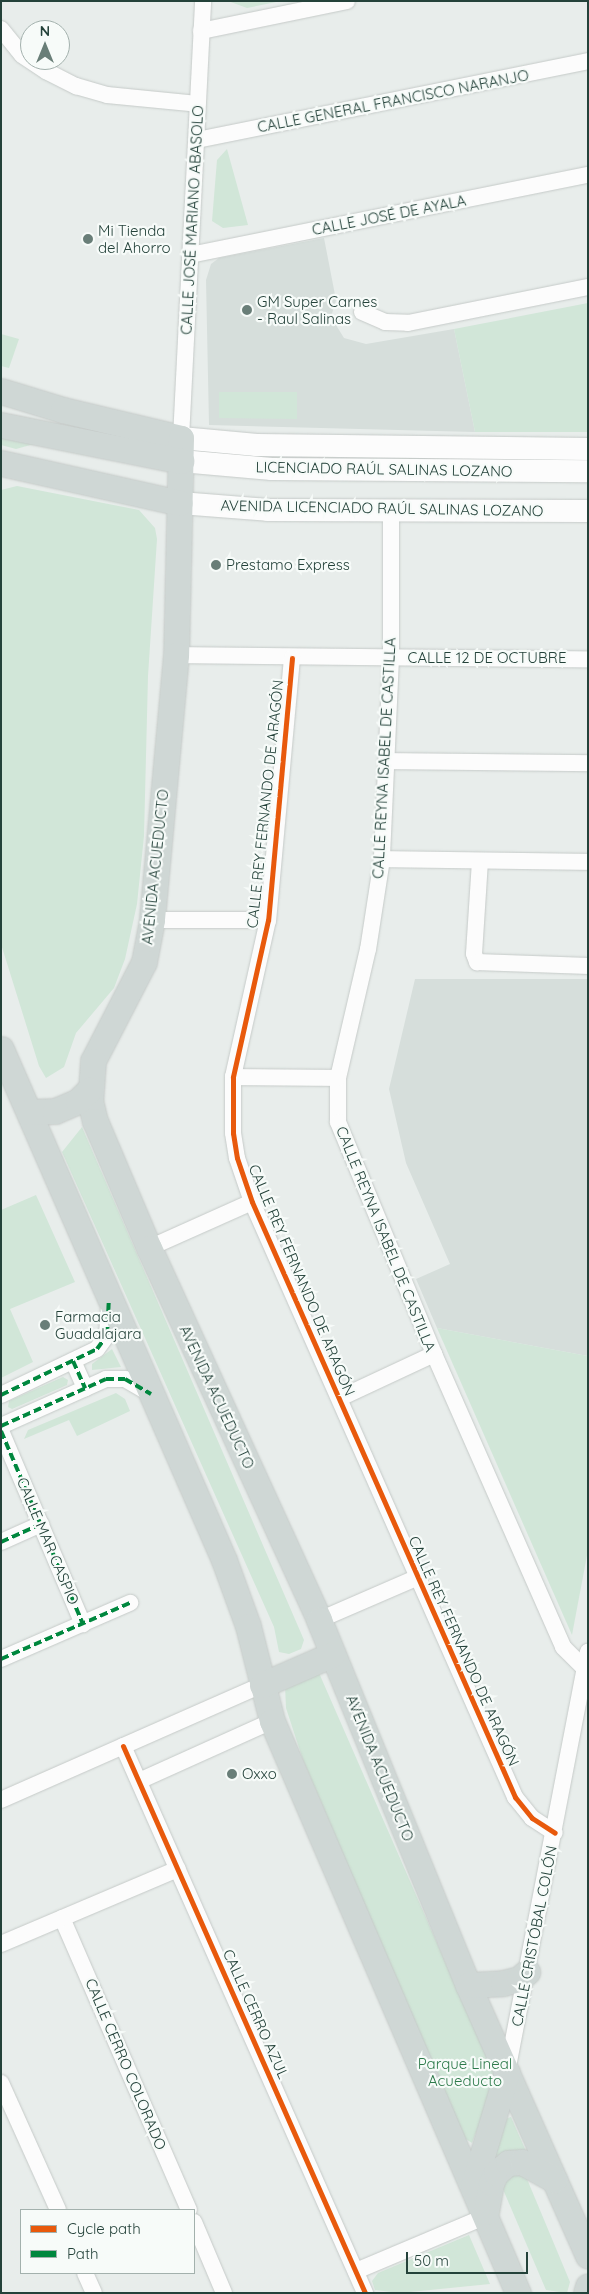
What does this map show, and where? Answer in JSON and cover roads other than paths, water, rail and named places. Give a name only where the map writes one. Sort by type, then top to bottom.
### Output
[{"type":"main road","points":[[1,391],[97,419],[181,450]]},
{"type":"main road","points":[[1,425],[123,451],[181,450],[257,445],[588,450]]},
{"type":"main road","points":[[4,466],[50,448],[109,457],[123,451]]},
{"type":"main road","name":"LICENCIADO RAÚL SALINAS LOZANO","points":[[181,450],[272,469],[588,471]]},
{"type":"main road","name":"AVENIDA ACUEDUCTO","points":[[181,450],[176,655],[152,920],[144,962],[93,1061],[89,1090],[95,1121],[149,1248],[319,1620],[468,1984],[588,2256]]},
{"type":"main road","name":"AVENIDA LICENCIADO RAÚL SALINAS LOZANO","points":[[4,466],[180,503],[268,510],[588,511]]},
{"type":"main road","points":[[4,1063],[29,1112],[225,1562],[248,1626],[272,1721],[518,2292]]},
{"type":"main road","points":[[29,1112],[55,1111],[78,1101],[89,1090]]},
{"type":"main road","points":[[43,1146],[48,1134],[63,1122],[82,1118],[95,1121]]},
{"type":"main road","points":[[262,1685],[333,1654]]},
{"type":"main road","points":[[468,1984],[503,1984],[519,1979],[527,1972]]},
{"type":"main road","points":[[473,2186],[507,2072]]},
{"type":"main road","points":[[486,2216],[491,2183],[496,2173],[508,2163],[522,2162],[554,2180]]},
{"type":"main road","points":[[586,2293],[588,2286]]},
{"type":"street","name":"CALLE JOSÉ MARIANO ABASOLO","points":[[181,450],[203,1]]},
{"type":"street","points":[[201,31],[347,1]]},
{"type":"street","points":[[1,28],[22,55],[46,72],[76,86],[116,96],[198,104]]},
{"type":"street","name":"CALLE GENERAL FRANCISCO NARANJO","points":[[197,140],[588,61]]},
{"type":"street","name":"CALLE JOSÉ DE AYALA","points":[[190,255],[588,175]]},
{"type":"street","points":[[362,312],[385,322],[408,324],[588,287]]},
{"type":"street","name":"CALLE REYNA ISABEL DE CASTILLA","points":[[391,509],[391,658],[382,859],[368,949],[338,1078],[340,1132],[434,1354],[563,1647],[584,1668]]},
{"type":"street","name":"CALLE 12 DE OCTUBRE","points":[[176,655],[292,658],[588,659]]},
{"type":"street","name":"CALLE REY FERNANDO DE ARAGÓN","points":[[292,658],[268,920],[233,1077],[235,1150],[252,1202],[340,1398],[416,1578],[516,1797],[532,1818],[555,1833]]},
{"type":"street","points":[[387,761],[588,763]]},
{"type":"street","points":[[382,859],[588,862]]},
{"type":"street","points":[[480,860],[474,954],[477,962],[588,966]]},
{"type":"street","points":[[152,920],[268,920]]},
{"type":"street","points":[[233,1077],[338,1078]]},
{"type":"street","points":[[149,1248],[252,1202]]},
{"type":"street","points":[[1,1395],[93,1352],[103,1341],[108,1330],[109,1299]]},
{"type":"street","points":[[340,1398],[434,1354]]},
{"type":"street","points":[[73,1361],[85,1388]]},
{"type":"street","points":[[1,1426],[106,1379],[118,1378],[151,1394]]},
{"type":"street","name":"CALLE MAR CASPIO","points":[[1,1431],[83,1624]]},
{"type":"street","points":[[1,1542],[41,1524]]},
{"type":"street","points":[[319,1620],[416,1578]]},
{"type":"street","points":[[1,1659],[130,1603]]},
{"type":"street","name":"CALLE CRISTÓBAL COLÓN","points":[[507,2072],[555,1833],[588,1652]]},
{"type":"street","points":[[1,1800],[262,1685]]},
{"type":"street","points":[[139,1781],[272,1721]]},
{"type":"street","name":"CALLE CERRO AZUL","points":[[124,1746],[360,2281]]},
{"type":"street","points":[[1,1944],[178,1869]]},
{"type":"street","name":"CALLE CERRO COLORADO","points":[[62,1918],[189,2209]]},
{"type":"street","points":[[1,2083],[58,2209]]},
{"type":"street","points":[[349,2293],[360,2281],[486,2216]]},
{"type":"street","points":[[195,2224],[224,2293]]},
{"type":"street","points":[[85,2274],[94,2293]]},
{"type":"street","points":[[512,2293],[518,2292]]},
{"type":"place","name":"Mi Tienda del Ahorro","points":[[88,239]]},
{"type":"place","name":"GM Super Carnes - Raul Salinas","points":[[247,310]]},
{"type":"place","name":"Prestamo Express","points":[[216,565]]},
{"type":"place","name":"Farmacia Guadalajara","points":[[45,1325]]},
{"type":"place","name":"Oxxo","points":[[232,1774]]},
{"type":"park label","name":"Parque Lineal Acueducto","points":[[465,2072]]}]
